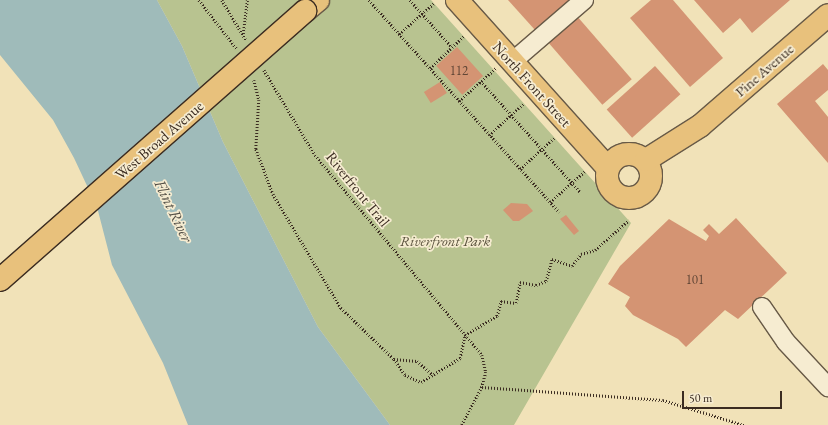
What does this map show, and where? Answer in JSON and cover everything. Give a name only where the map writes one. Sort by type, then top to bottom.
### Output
[{"type":"main road","name":"North Front Street","points":[[457,0],[608,168]]},
{"type":"main road","name":"West Broad Avenue","points":[[0,280],[312,6]]},
{"type":"main road","name":"Pine Avenue","points":[[646,160],[700,126],[828,15]]},
{"type":"main road","name":"Pine Avenue","points":[[649,187],[700,126]]},
{"type":"main road","points":[[625,154],[638,155],[646,160],[652,178],[649,187],[636,197],[620,196],[608,184],[608,168],[613,160],[625,154]]},
{"type":"street","points":[[510,60],[584,0]]},
{"type":"street","points":[[762,307],[786,342],[828,386]]},
{"type":"path","points":[[199,0],[239,51]]},
{"type":"path","points":[[222,0],[251,47]]},
{"type":"path","points":[[243,35],[247,0]]},
{"type":"path","points":[[370,0],[559,212]]},
{"type":"path","points":[[410,0],[452,47]]},
{"type":"path","points":[[399,34],[434,3]]},
{"type":"path","points":[[430,68],[464,36]]},
{"type":"path","points":[[459,101],[481,81],[510,60]]},
{"type":"path","name":"Riverfront Trail","points":[[262,66],[315,154],[465,335],[486,366],[482,387],[462,425]]},
{"type":"path","points":[[252,76],[259,100],[256,149],[273,194],[341,308],[394,359],[405,376],[414,380],[421,382],[460,358],[465,335],[496,316],[501,301],[516,303],[520,282],[536,285],[546,281],[552,259],[572,266],[581,254],[595,250],[629,220]]},
{"type":"path","points":[[481,81],[581,193]]},
{"type":"path","points":[[489,135],[524,103]]},
{"type":"path","points":[[520,169],[555,137]]},
{"type":"path","points":[[550,202],[585,171]]},
{"type":"path","points":[[394,359],[417,361],[433,375]]},
{"type":"path","points":[[482,387],[663,400],[744,425]]},
{"type":"green space","name":"Riverfront Park","points":[[157,0],[431,0],[631,223],[514,425],[390,425],[318,327],[223,142],[182,46]]},
{"type":"water","name":"Flint River","points":[[0,0],[157,0],[182,46],[223,142],[318,327],[390,425],[188,425],[163,363],[112,265],[97,207],[74,158],[53,120],[0,55]]},
{"type":"building","points":[[508,0],[569,0],[535,30]]},
{"type":"building","points":[[651,0],[673,0],[723,58],[690,87],[630,18]]},
{"type":"building","points":[[694,0],[790,0],[752,33],[740,18],[723,33]]},
{"type":"building","points":[[576,15],[632,79],[602,105],[547,41]]},
{"type":"building","points":[[457,47],[483,76],[462,95],[436,66]]},
{"type":"building","points":[[823,64],[828,70],[828,90],[815,101],[828,117],[828,163],[777,104]]},
{"type":"building","points":[[655,66],[680,94],[632,138],[607,109]]},
{"type":"building","points":[[440,82],[447,93],[431,103],[424,92]]},
{"type":"building","points":[[511,203],[527,204],[533,211],[519,221],[513,221],[503,210]]},
{"type":"building","points":[[566,215],[579,231],[574,235],[560,219]]},
{"type":"building","points":[[736,218],[787,273],[738,319],[725,310],[686,347],[678,339],[633,315],[625,306],[630,297],[608,284],[620,266],[669,219],[706,241],[709,236],[703,230],[709,224],[719,234]]}]
